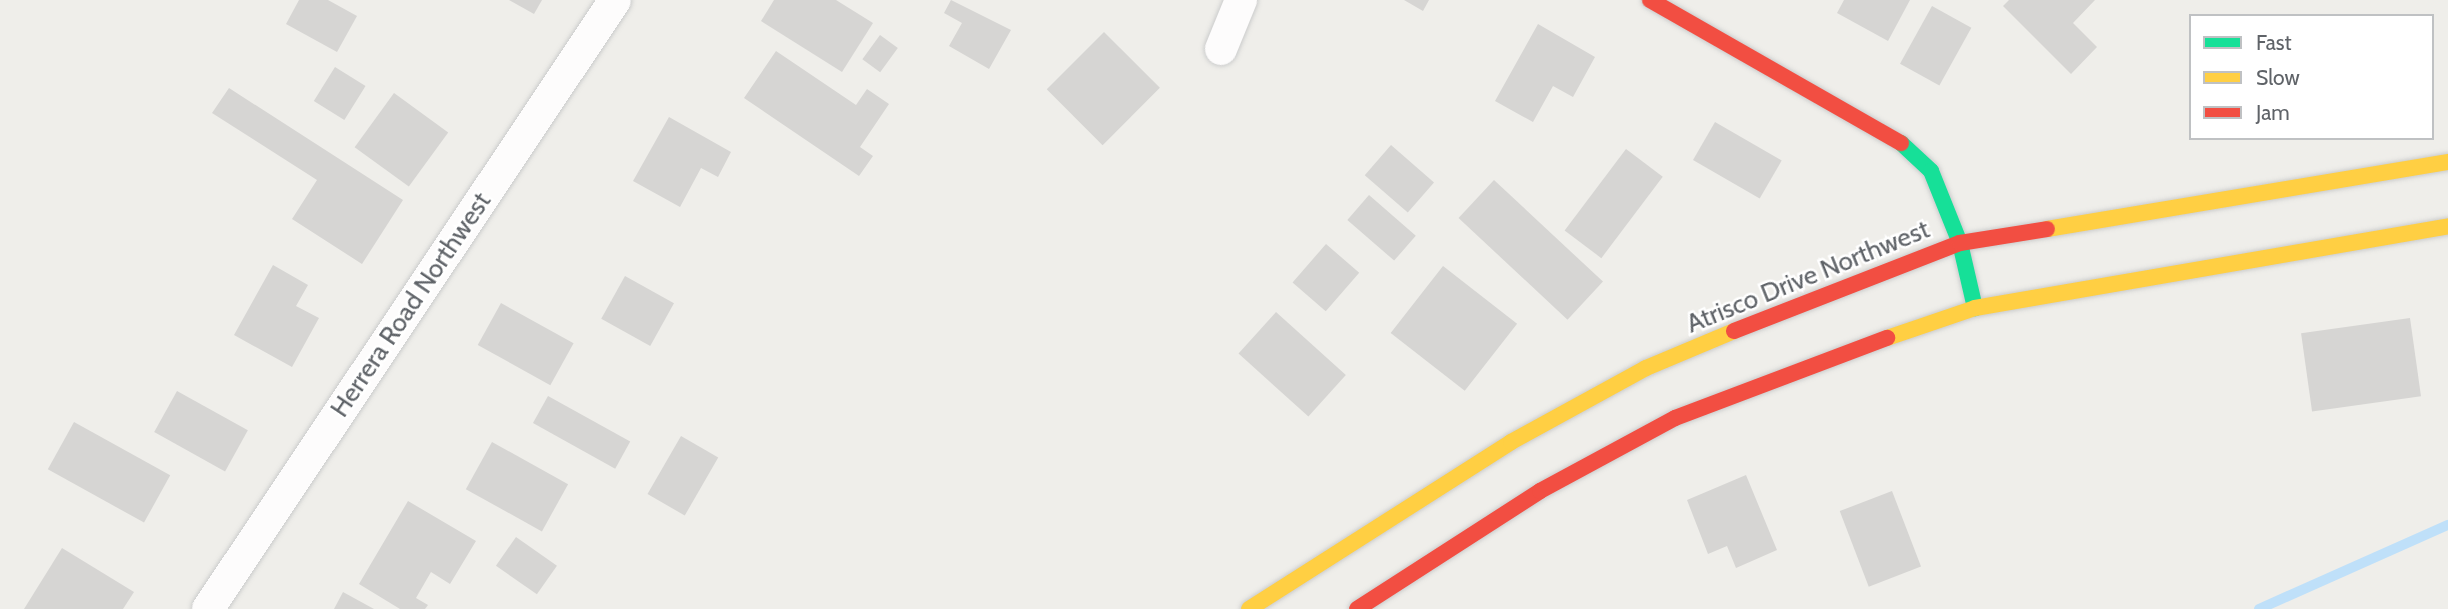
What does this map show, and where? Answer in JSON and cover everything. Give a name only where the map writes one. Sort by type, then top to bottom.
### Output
[{"type":"main road","points":[[1650,0],[1899,141],[1931,171],[1960,243],[1975,308]]},
{"type":"main road","name":"Atrisco Drive Northwest","points":[[1249,609],[1511,442],[1646,368],[1776,313],[1960,243],[2448,162]]},
{"type":"main road","points":[[1357,609],[1540,491],[1675,418],[1820,360],[1975,308],[2448,226]]},
{"type":"street","name":"Herrera Road Northwest","points":[[208,609],[615,0]]},
{"type":"street","points":[[1221,49],[1241,0]]},
{"type":"building","points":[[299,0],[328,0],[357,16],[337,52],[286,24]]},
{"type":"building","points":[[509,0],[542,0],[534,14]]},
{"type":"building","points":[[774,0],[836,0],[873,23],[842,72],[761,21]]},
{"type":"building","points":[[951,0],[1011,30],[989,69],[949,46],[962,23],[944,13]]},
{"type":"building","points":[[1404,0],[1429,0],[1423,11]]},
{"type":"building","points":[[1844,0],[1910,0],[1888,41],[1837,13]]},
{"type":"building","points":[[2009,0],[2095,0],[2073,23],[2097,47],[2071,74],[2003,6]]},
{"type":"building","points":[[1932,6],[1971,28],[1939,86],[1900,64]]},
{"type":"building","points":[[1538,24],[1595,57],[1573,97],[1553,86],[1533,122],[1495,101]]},
{"type":"building","points":[[1104,32],[1160,88],[1103,145],[1047,89]]},
{"type":"building","points":[[880,35],[898,48],[880,72],[862,59]]},
{"type":"building","points":[[776,51],[856,105],[867,89],[889,104],[860,147],[873,156],[859,176],[744,98]]},
{"type":"building","points":[[335,67],[366,86],[344,120],[314,101]]},
{"type":"building","points":[[229,88],[403,200],[362,264],[292,219],[317,180],[212,113]]},
{"type":"building","points":[[394,93],[448,132],[409,187],[355,147]]},
{"type":"building","points":[[669,117],[731,152],[718,177],[701,168],[680,207],[633,181]]},
{"type":"building","points":[[1715,122],[1782,160],[1760,199],[1693,160]]},
{"type":"building","points":[[1391,145],[1434,182],[1408,213],[1365,175]]},
{"type":"building","points":[[1626,149],[1663,177],[1601,258],[1565,230]]},
{"type":"building","points":[[1494,180],[1603,282],[1568,320],[1459,218]]},
{"type":"building","points":[[1369,195],[1416,236],[1394,261],[1347,220]]},
{"type":"building","points":[[1326,244],[1359,273],[1326,311],[1293,282]]},
{"type":"building","points":[[273,265],[308,285],[296,306],[319,318],[292,367],[234,335]]},
{"type":"building","points":[[1443,266],[1517,324],[1465,391],[1391,333]]},
{"type":"building","points":[[625,276],[674,303],[650,346],[601,319]]},
{"type":"building","points":[[501,303],[574,343],[550,385],[478,345]]},
{"type":"building","points":[[1276,312],[1346,375],[1308,417],[1239,354]]},
{"type":"building","points":[[2410,318],[2421,396],[2312,412],[2301,333]]},
{"type":"building","points":[[177,391],[248,430],[225,471],[154,432]]},
{"type":"building","points":[[548,396],[630,442],[615,469],[533,423]]},
{"type":"building","points":[[74,422],[170,475],[144,523],[48,469]]},
{"type":"building","points":[[681,436],[718,457],[685,516],[648,494]]},
{"type":"building","points":[[492,442],[568,484],[542,531],[466,489]]},
{"type":"building","points":[[1746,475],[1777,550],[1736,568],[1727,546],[1708,554],[1687,500]]},
{"type":"building","points":[[1892,491],[1921,567],[1869,587],[1840,511]]},
{"type":"building","points":[[408,501],[476,541],[450,584],[431,572],[416,598],[428,605],[425,609],[400,609],[359,584]]},
{"type":"building","points":[[516,537],[557,566],[537,594],[496,566]]},
{"type":"building","points":[[62,548],[134,592],[123,609],[24,609]]},
{"type":"building","points":[[343,592],[374,609],[334,609]]},
{"type":"waterway","points":[[2259,609],[2448,525]]},
{"type":"traffic: fast","points":[[1901,143],[1931,171],[1960,243],[1975,308]]},
{"type":"traffic: slow","points":[[2047,229],[2448,162]]},
{"type":"traffic: slow","points":[[1887,338],[1975,308],[2448,226]]},
{"type":"traffic: slow","points":[[1249,609],[1511,442],[1646,368],[1734,331]]},
{"type":"traffic: jam","points":[[1650,0],[1901,143]]},
{"type":"traffic: jam","points":[[1734,331],[1960,243],[2047,229]]},
{"type":"traffic: jam","points":[[1357,609],[1540,491],[1675,418],[1887,338]]}]
